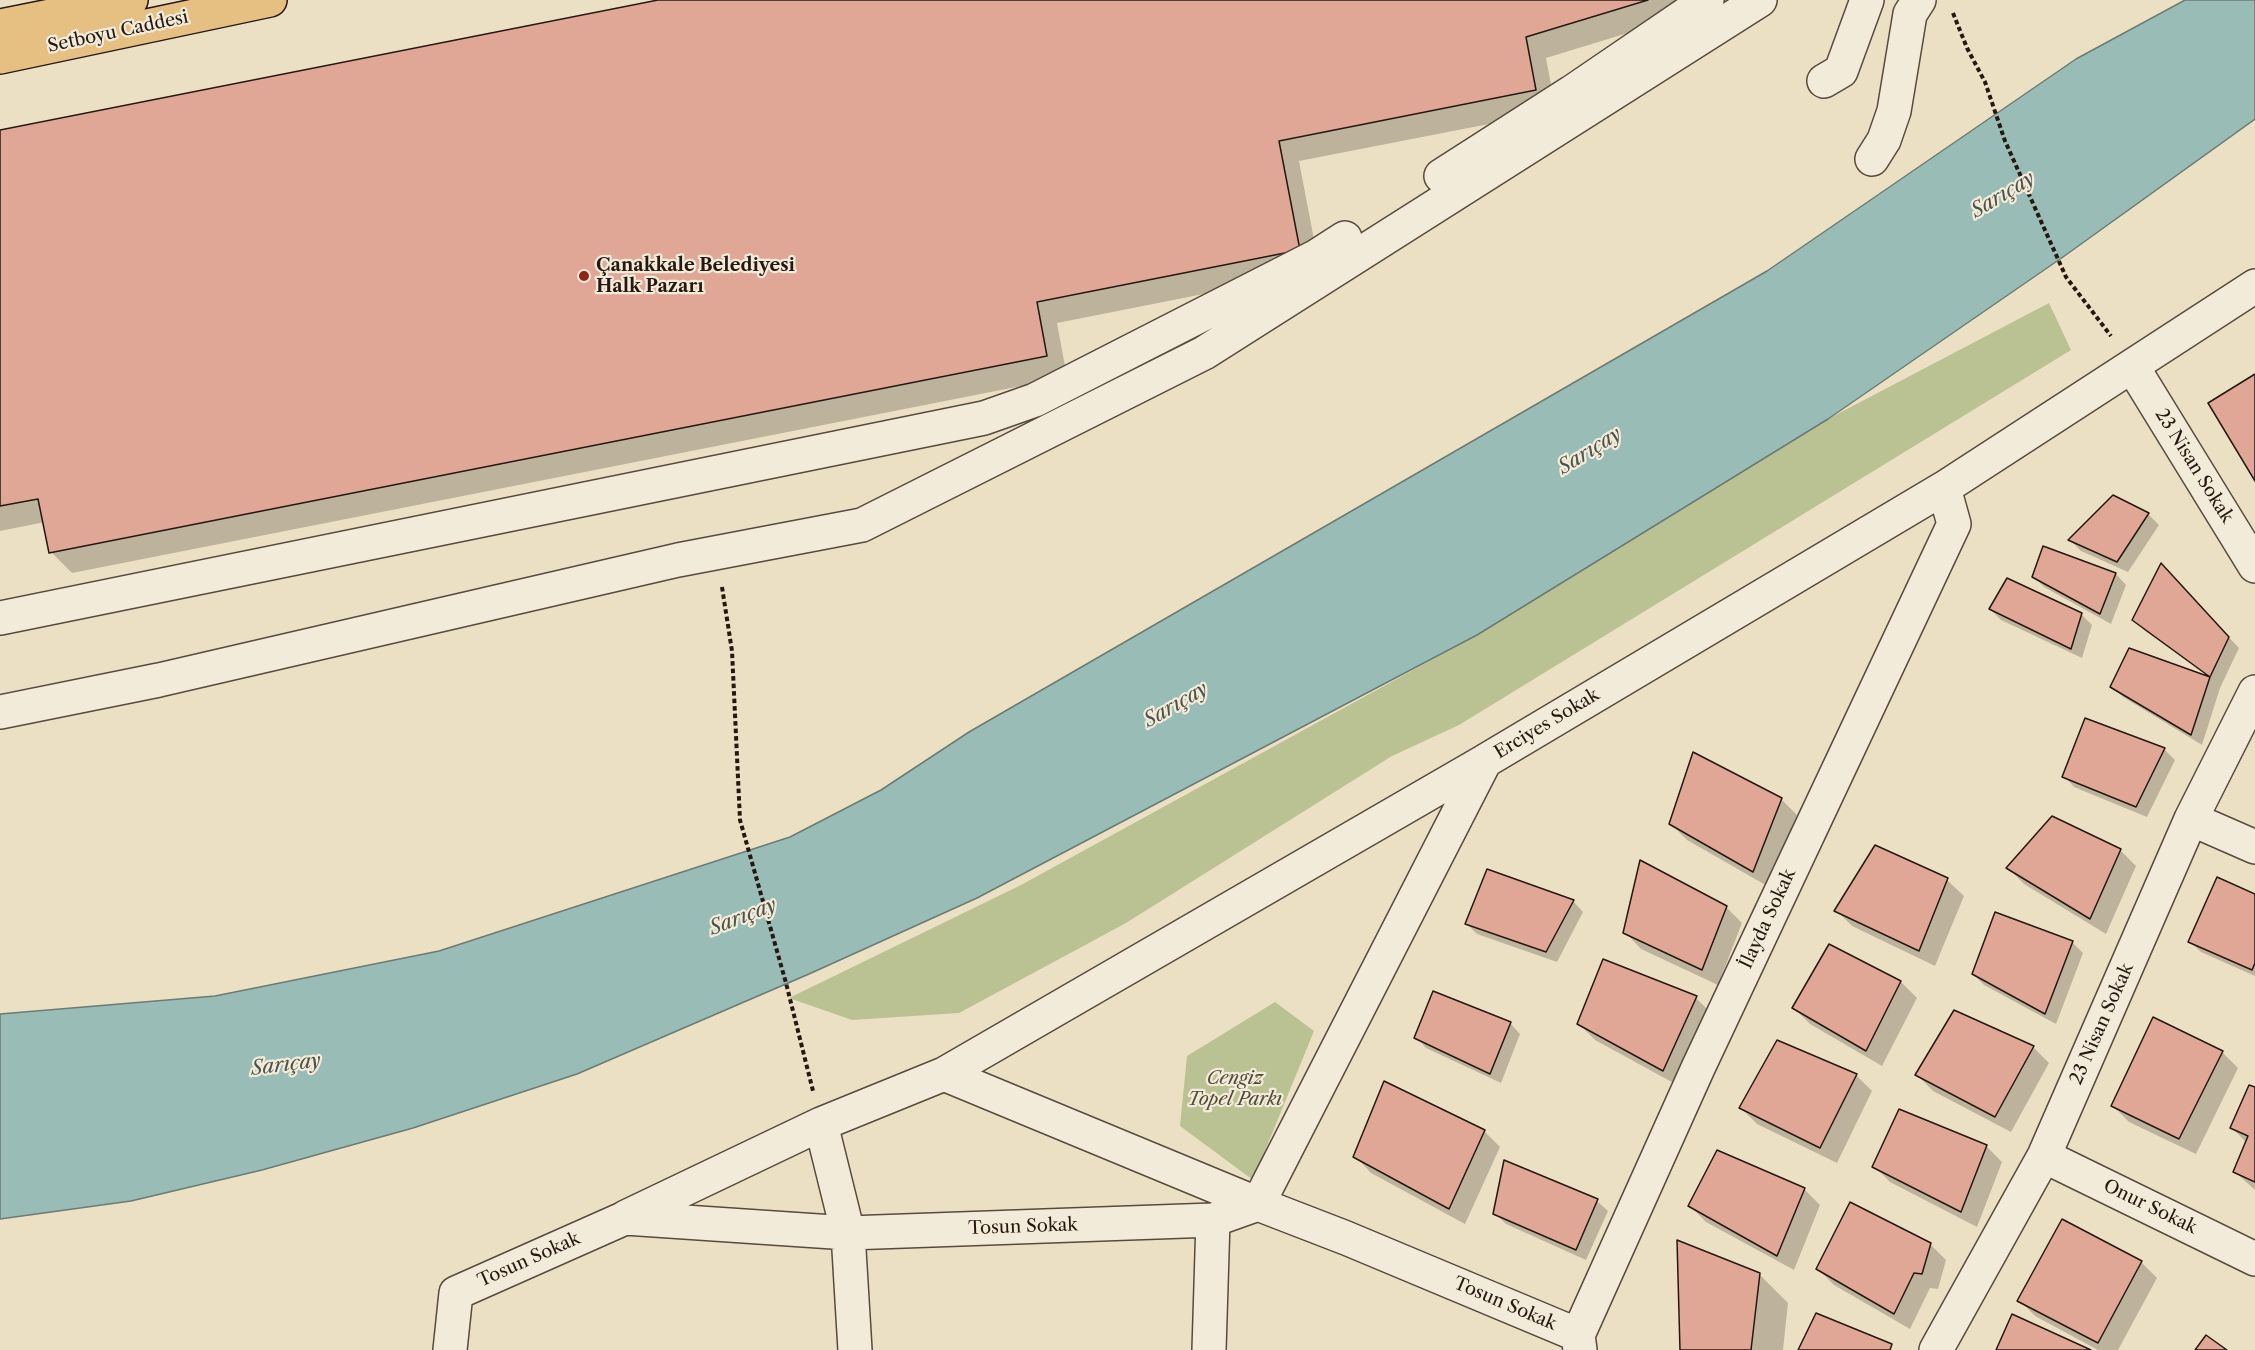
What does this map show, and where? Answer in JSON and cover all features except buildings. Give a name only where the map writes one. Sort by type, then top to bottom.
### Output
[{"type":"main road","name":"Setboyu Caddesi","points":[[0,26],[131,0]]},
{"type":"main road","name":"Setboyu Caddesi","points":[[0,57],[270,0]]},
{"type":"street","points":[[0,618],[984,418],[1015,407],[1046,394],[1317,256],[1572,92],[1707,0]]},
{"type":"street","points":[[0,712],[159,680],[717,553],[862,525],[1204,353],[1760,0]]},
{"type":"street","points":[[1824,81],[1841,71],[1867,0]]},
{"type":"street","points":[[1872,159],[1884,140],[1894,111],[1910,14],[1919,0]]},
{"type":"street","name":"Erciyes Sokak","points":[[1258,1204],[1485,761],[1944,488],[2255,286]]},
{"type":"street","name":"23 Nisan Sokak","points":[[2132,366],[2255,566]]},
{"type":"street","name":"İlayda Sokak","points":[[1579,1342],[1698,1068],[1953,524],[1944,488]]},
{"type":"street","name":"23 Nisan Sokak","points":[[1936,1350],[2044,1156],[2191,819],[2255,692]]},
{"type":"street","points":[[625,1218],[821,1124],[944,1074],[1485,761]]},
{"type":"street","points":[[2191,819],[2255,847]]},
{"type":"street","points":[[944,1074],[1258,1204]]},
{"type":"street","points":[[821,1124],[848,1233],[855,1350]]},
{"type":"street","name":"Onur Sokak","points":[[2044,1156],[2255,1259]]},
{"type":"street","name":"Tosun Sokak","points":[[450,1350],[456,1293],[625,1218],[848,1233],[1213,1220],[1258,1204],[1346,1238],[1579,1342]]},
{"type":"street","points":[[1209,1350],[1213,1220]]},
{"type":"path","points":[[1952,10],[1967,48],[1985,82],[2005,141],[2066,277],[2132,366]]},
{"type":"path","points":[[717,553],[732,651],[740,820],[786,983],[821,1124]]},
{"type":"green space","points":[[2049,303],[2071,350],[1459,725],[1392,756],[1126,923],[959,1013],[852,1020],[789,998],[1021,885],[1477,635],[1828,419]]},
{"type":"green space","name":"Cengiz Topel Parkı","points":[[1275,1002],[1314,1031],[1253,1180],[1180,1126],[1187,1056]]},
{"type":"water","name":"Sarıçay","points":[[2185,0],[2255,0],[2255,119],[2063,257],[1828,419],[1477,635],[977,898],[809,974],[577,1074],[413,1128],[262,1170],[131,1201],[0,1219],[0,1014],[215,996],[439,951],[790,837],[881,790],[969,732],[1767,271],[2076,59]]},
{"type":"place","name":"Çanakkale Belediyesi Halk Pazarı","points":[[584,276]]}]
